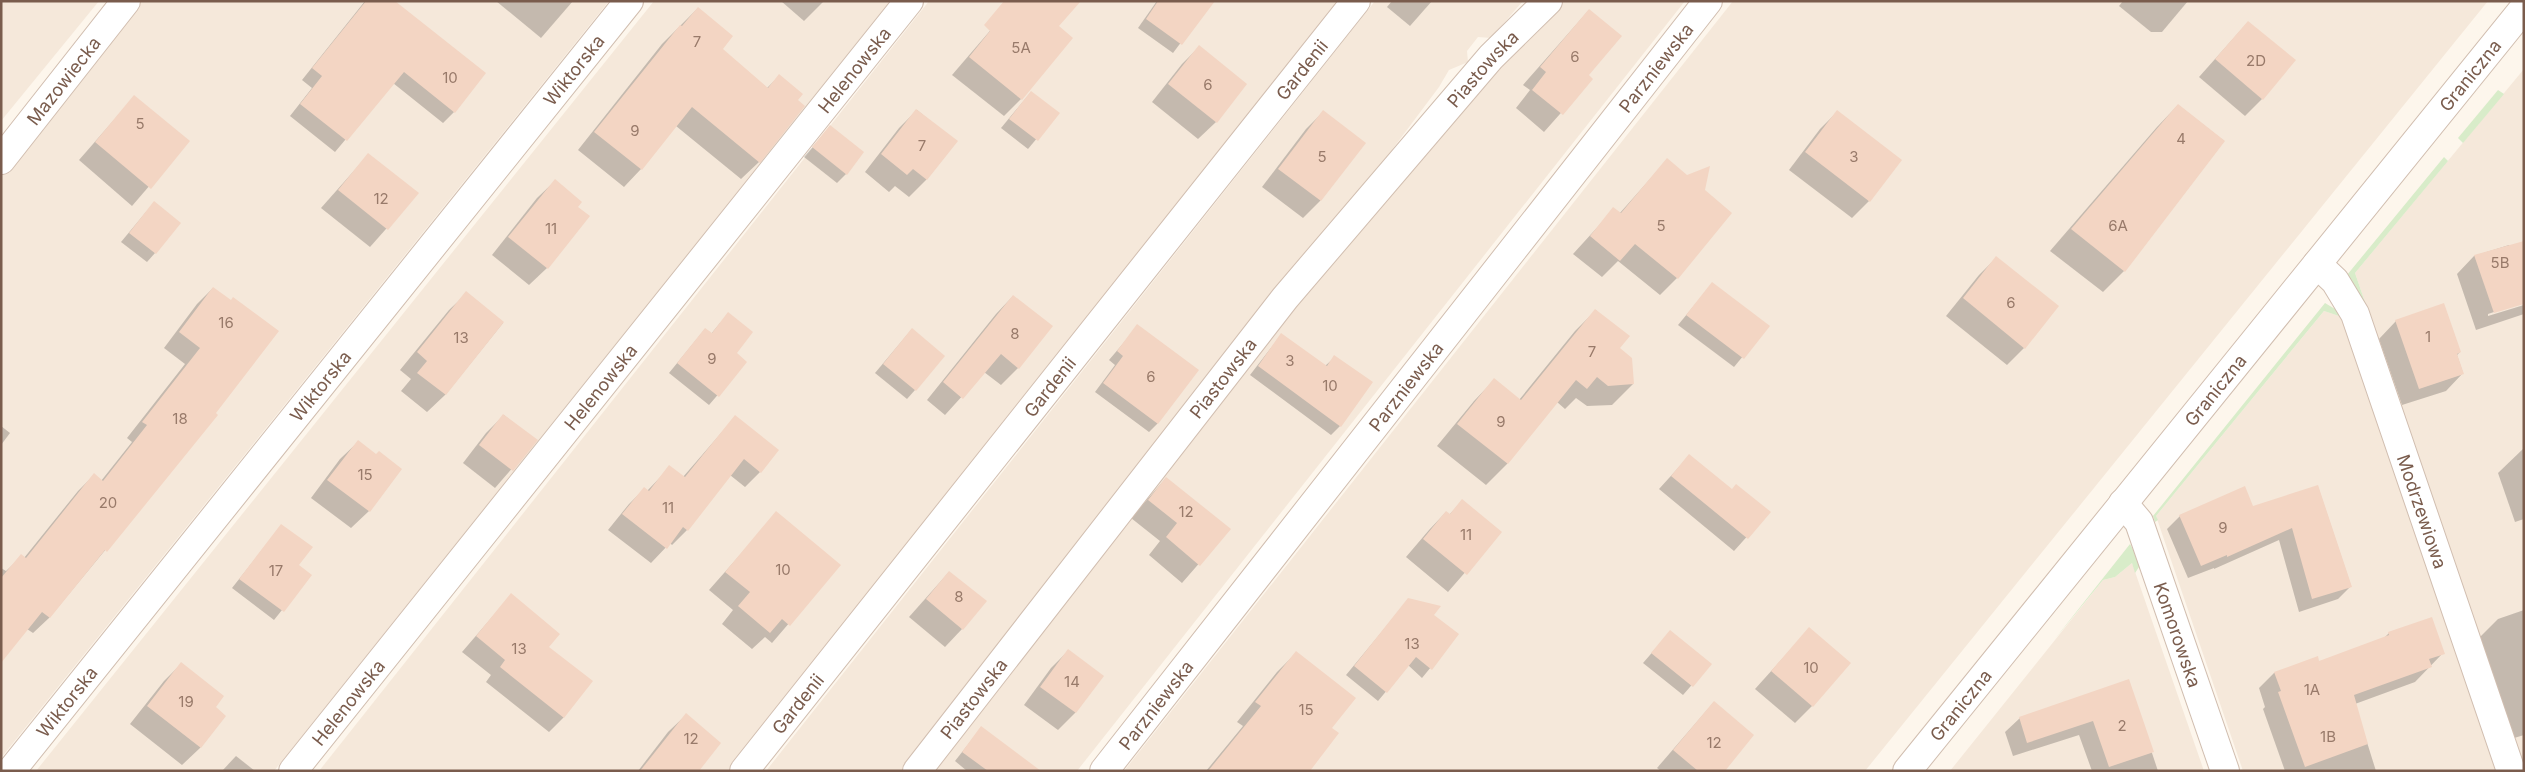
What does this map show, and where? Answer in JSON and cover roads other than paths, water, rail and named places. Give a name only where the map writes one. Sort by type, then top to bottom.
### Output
[{"type":"street","name":"Mazowiecka","points":[[1,160],[126,1]]},
{"type":"street","name":"Wiktorska","points":[[11,771],[629,1]]},
{"type":"street","name":"Helenowska","points":[[293,771],[909,1]]},
{"type":"street","name":"Gardenii","points":[[744,771],[1356,1]]},
{"type":"street","name":"Piastowska","points":[[917,771],[1285,298],[1490,57],[1548,1]]},
{"type":"street","name":"Parzniewska","points":[[1104,771],[1708,1]]},
{"type":"street","name":"Graniczna","points":[[1907,771],[2524,8]]},
{"type":"street","name":"Modrzewiowa","points":[[2317,264],[2335,281],[2355,314],[2512,771]]},
{"type":"street","name":"Komorowska","points":[[2123,504],[2139,522],[2224,771]]}]
